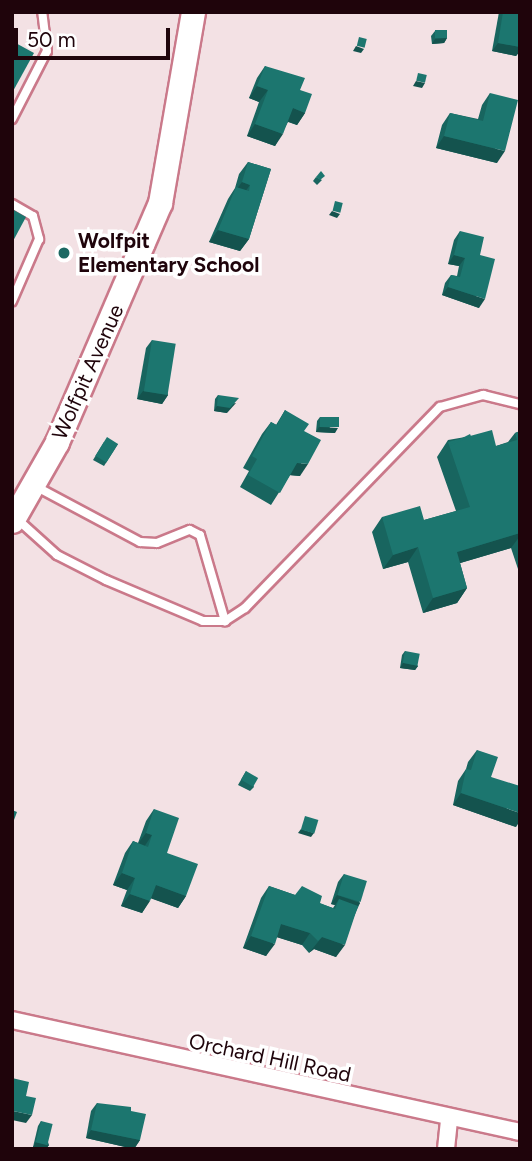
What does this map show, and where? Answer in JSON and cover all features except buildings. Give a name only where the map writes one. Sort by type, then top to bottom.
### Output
[{"type":"street","name":"Wolfpit Avenue","points":[[14,519],[36,486],[160,203],[193,12]]},
{"type":"street","name":"Orchard Hill Road","points":[[12,1020],[520,1132]]},
{"type":"street","points":[[446,1149],[449,1118]]},
{"type":"lane","points":[[12,119],[47,51],[42,12]]},
{"type":"lane","points":[[12,204],[33,216],[39,239],[12,301]]},
{"type":"lane","points":[[14,519],[57,555],[106,580],[203,621],[225,621],[245,608],[440,407],[483,395],[520,404]]},
{"type":"lane","points":[[36,486],[140,542],[157,543],[190,530],[201,535],[225,621]]},
{"type":"place","name":"Wolfpit Elementary School","points":[[64,253]]}]
